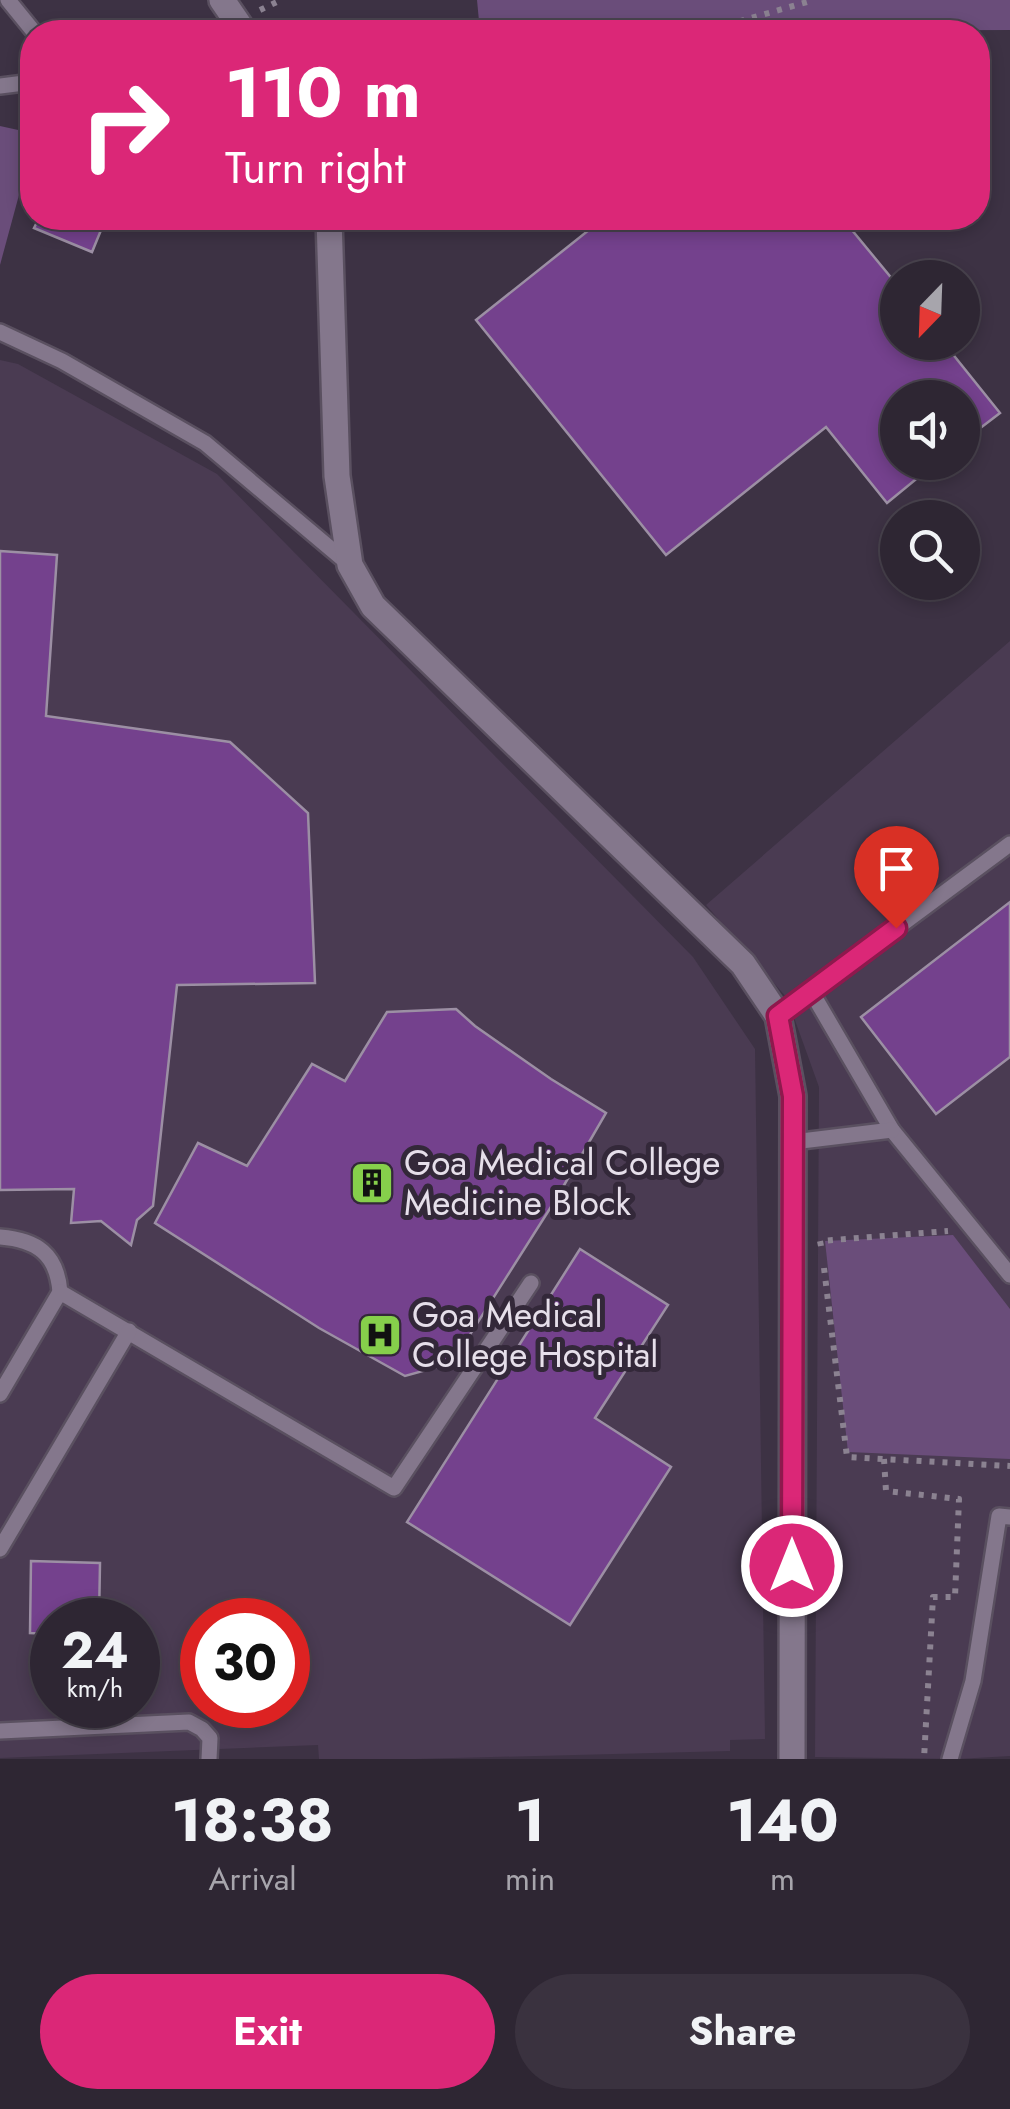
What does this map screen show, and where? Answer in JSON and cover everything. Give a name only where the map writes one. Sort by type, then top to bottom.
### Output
[{"type":"street","points":[[329,230],[336,476],[350,565],[374,606],[742,964],[778,1016],[793,1096],[792,1759]]},
{"type":"lane","points":[[8,0],[24,20]]},
{"type":"lane","points":[[0,332],[62,361],[205,443],[350,565]]},
{"type":"lane","points":[[778,1016],[1010,844]]},
{"type":"lane","points":[[812,991],[892,1130],[1010,1275]]},
{"type":"lane","points":[[793,1142],[892,1130]]},
{"type":"lane","points":[[0,1237],[17,1238],[41,1248],[58,1270],[60,1292],[0,1394]]},
{"type":"lane","points":[[60,1292],[394,1488],[531,1283]]},
{"type":"lane","points":[[0,1549],[130,1331]]},
{"type":"lane","points":[[950,1759],[973,1682],[999,1516],[1010,1517]]},
{"type":"lane","points":[[0,1731],[189,1722],[202,1728],[210,1738],[209,1759]]},
{"type":"path","points":[[744,20],[814,0]]},
{"type":"path","points":[[952,1230],[820,1241],[847,1456],[1010,1466]]},
{"type":"path","points":[[884,1458],[886,1490],[958,1499],[955,1597],[933,1597],[924,1759]]},
{"type":"shaded area","points":[[477,0],[1010,0],[1010,30],[990,30],[990,20],[479,20]]},
{"type":"shaded area","points":[[0,126],[20,130],[20,191],[0,265]]},
{"type":"shaded area","name":"Goa Medical College Hospital","points":[[0,360],[18,364],[217,474],[693,957],[755,1049],[765,1739],[730,1740],[730,1751],[416,1759],[319,1759],[318,1745],[0,1758]]},
{"type":"shaded area","points":[[1010,641],[1010,1756],[815,1757],[819,1087],[787,998],[706,905]]},
{"type":"shaded area","points":[[953,1235],[1010,1309],[1010,1459],[848,1452],[825,1241]]},
{"type":"building","points":[[39,230],[101,230],[92,252]]},
{"type":"building","points":[[589,230],[852,230],[880,264],[880,360],[957,360],[974,380],[880,380],[880,480],[915,480],[891,500],[885,500],[826,427],[666,555],[476,320]]},
{"type":"building","points":[[980,388],[1000,413],[980,428]]},
{"type":"building","points":[[0,551],[57,555],[46,716],[230,742],[308,813],[315,983],[177,985],[153,1206],[137,1220],[131,1245],[101,1221],[71,1223],[74,1189],[0,1190]]},
{"type":"building","points":[[1010,902],[1010,1057],[936,1114],[861,1017]]},
{"type":"building","name":"Goa Medical College Medicine Block","points":[[456,1009],[551,1079],[606,1113],[452,1363],[405,1376],[319,1328],[155,1223],[198,1143],[247,1166],[312,1064],[345,1081],[387,1012]]},
{"type":"building","points":[[580,1249],[668,1305],[595,1418],[671,1467],[570,1625],[407,1522]]},
{"type":"building","points":[[31,1561],[100,1563],[99,1598],[30,1598]]},
{"type":"place","name":"Goa Medical College Medicine Block","points":[[372,1183]]},
{"type":"place","name":"Goa Medical College Hospital","points":[[380,1335]]},
{"type":"route","points":[[792,1566],[793,1096],[778,1016],[896,928]]}]
